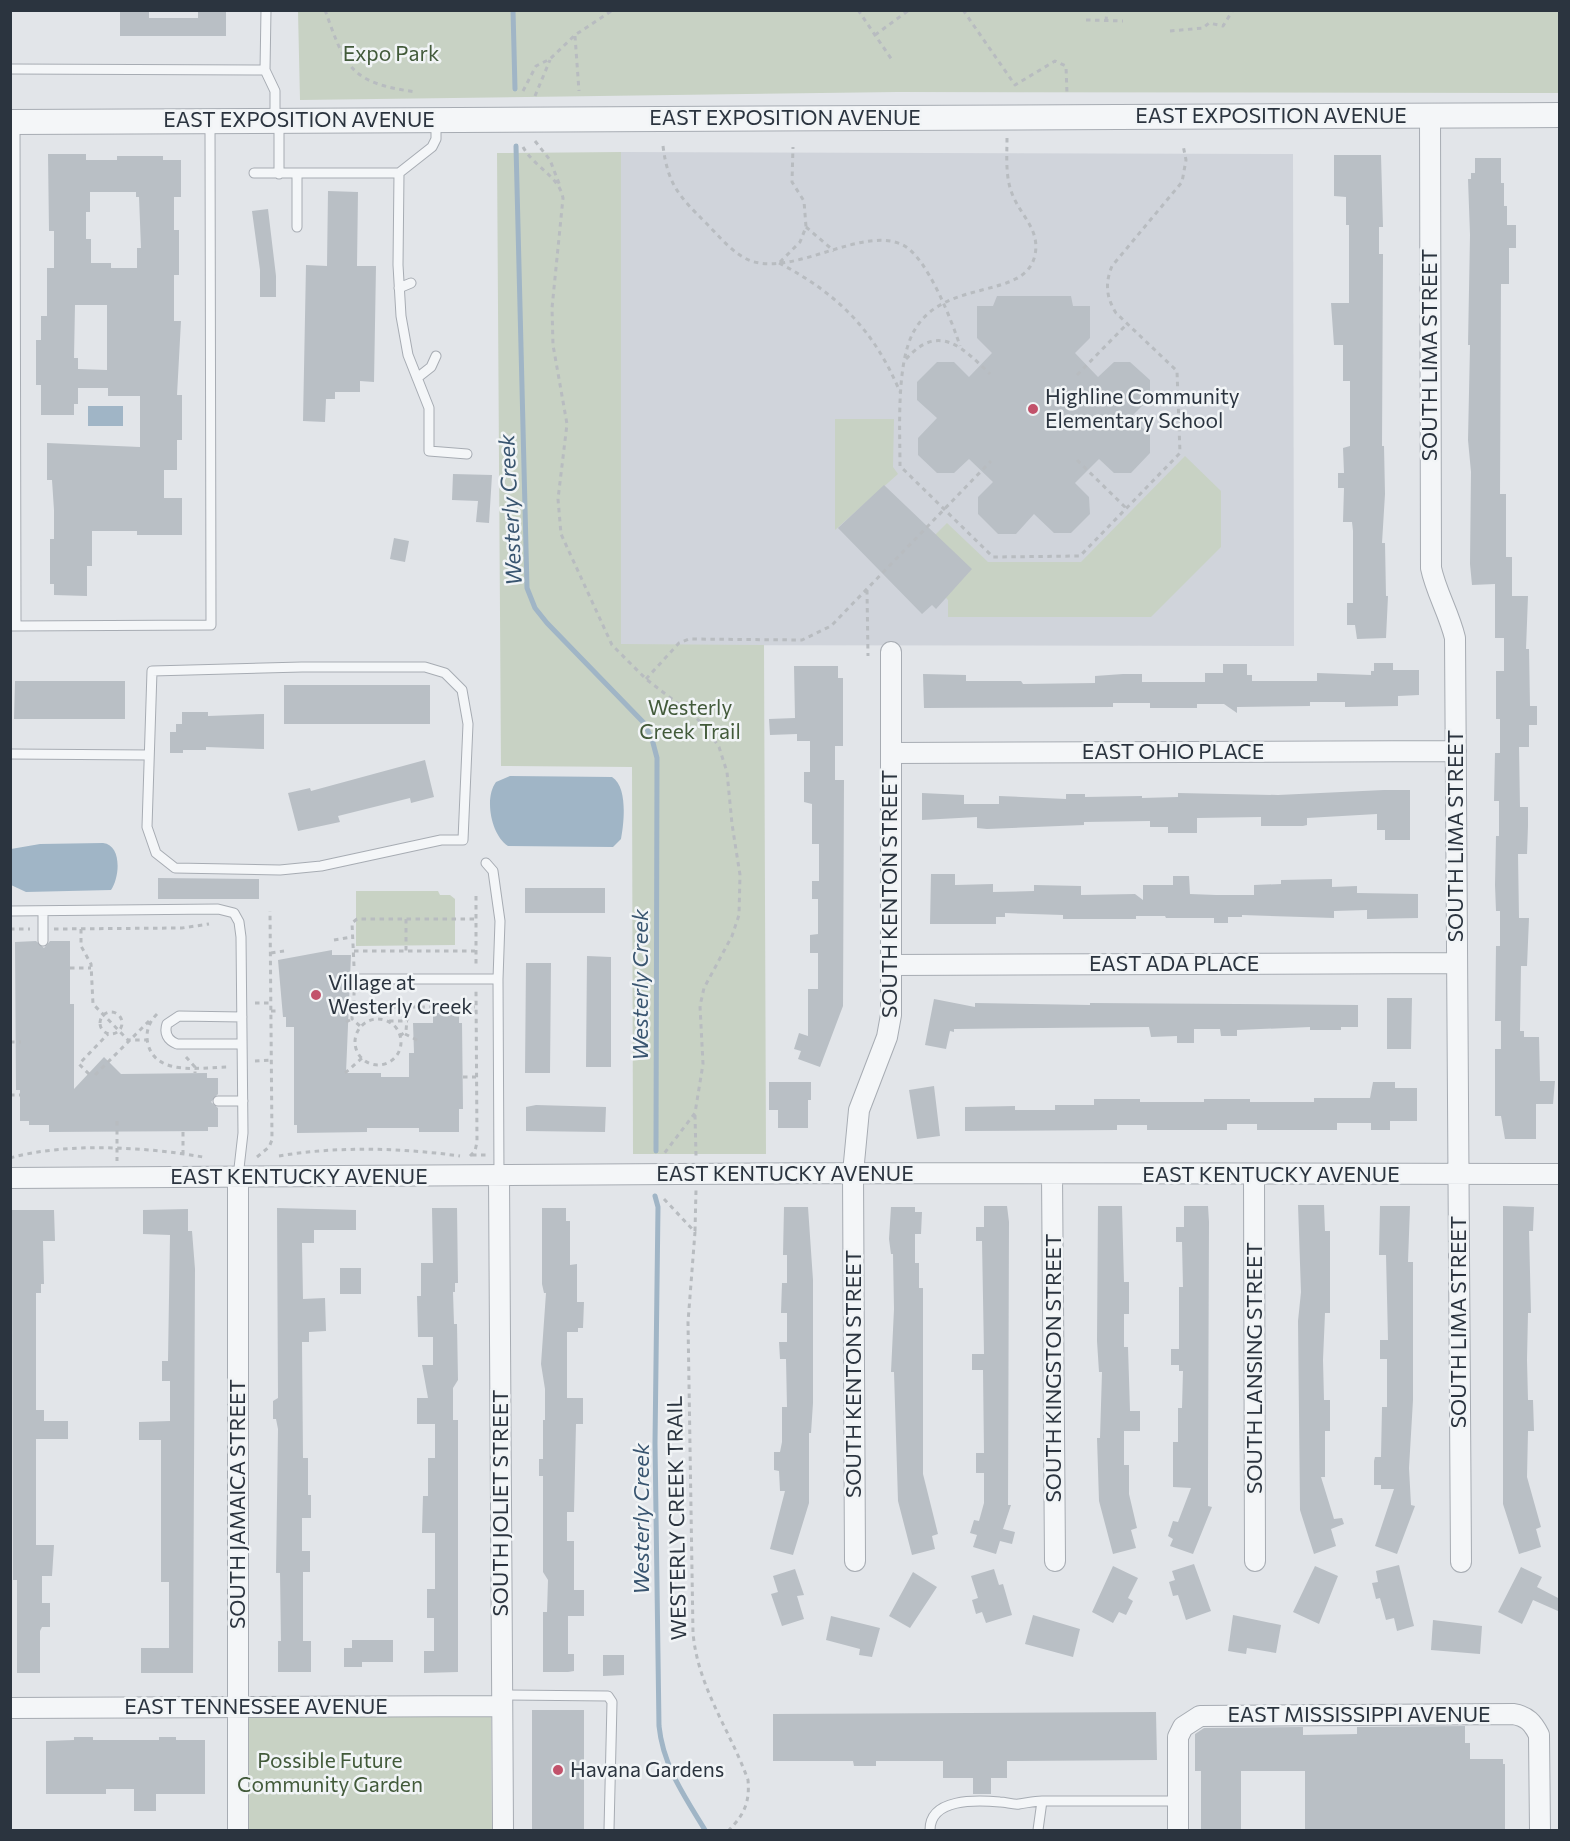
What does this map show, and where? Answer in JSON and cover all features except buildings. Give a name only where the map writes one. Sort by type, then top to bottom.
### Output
[{"type":"street","name":"EAST EXPOSITION AVENUE","points":[[13,122],[1560,115]]},
{"type":"street","name":"SOUTH LIMA STREET","points":[[1430,116],[1431,568],[1434,584],[1450,617],[1455,638],[1461,1562]]},
{"type":"street","name":"SOUTH KENTON STREET","points":[[855,1561],[853,1173],[859,1110],[889,1026],[891,652]]},
{"type":"street","name":"EAST OHIO PLACE","points":[[891,753],[1456,751]]},
{"type":"street","name":"EAST ADA PLACE","points":[[891,965],[1456,963]]},
{"type":"street","name":"EAST KENTUCKY AVENUE","points":[[10,1178],[117,1178],[239,1167],[499,1176],[853,1173],[1560,1174]]},
{"type":"street","name":"SOUTH JAMAICA STREET","points":[[238,1830],[239,1167]]},
{"type":"street","name":"SOUTH KINGSTON STREET","points":[[1052,1174],[1055,1561]]},
{"type":"street","name":"SOUTH LANSING STREET","points":[[1254,1175],[1255,1562]]},
{"type":"street","name":"SOUTH JOLIET STREET","points":[[499,1176],[503,1830]]},
{"type":"street","name":"EAST TENNESSEE AVENUE","points":[[10,1708],[238,1707],[502,1700]]},
{"type":"street","name":"EAST MISSISSIPPI AVENUE","points":[[1178,1830],[1178,1737],[1183,1727],[1200,1716],[1513,1714],[1525,1717],[1534,1724],[1539,1736],[1540,1830]]},
{"type":"lane","points":[[266,10],[265,70],[274,91],[279,174]]},
{"type":"lane","points":[[10,69],[265,70]]},
{"type":"lane","points":[[254,173],[399,173],[432,147],[436,138],[436,119]]},
{"type":"lane","points":[[13,122],[13,626],[211,625],[210,121]]},
{"type":"lane","points":[[399,173],[399,288],[405,344],[429,408],[429,451],[467,454]]},
{"type":"lane","points":[[297,174],[297,227]]},
{"type":"lane","points":[[399,288],[411,283]]},
{"type":"lane","points":[[417,378],[431,367],[436,356]]},
{"type":"lane","points":[[425,667],[445,673],[462,690],[468,724],[463,840],[441,840],[321,867],[280,870],[175,868],[156,853],[147,827],[149,755],[152,670],[425,667]]},
{"type":"lane","points":[[10,754],[149,755]]},
{"type":"lane","points":[[486,863],[493,871],[500,921],[499,1176]]},
{"type":"lane","points":[[10,911],[230,911],[237,917],[241,929],[243,1101],[239,1167]]},
{"type":"lane","points":[[43,911],[43,941]]},
{"type":"lane","points":[[358,979],[498,979]]},
{"type":"lane","points":[[242,1017],[176,1017],[167,1024],[166,1032],[170,1040],[177,1044],[242,1044]]},
{"type":"lane","points":[[218,1101],[243,1101]]},
{"type":"lane","points":[[502,1700],[608,1696],[612,1702],[609,1830]]},
{"type":"lane","points":[[930,1830],[930,1822],[936,1811],[952,1804],[995,1801],[1017,1805],[1027,1801],[1178,1801]]},
{"type":"lane","points":[[1038,1830],[1042,1801]]},
{"type":"path","points":[[325,10],[339,49],[358,75],[387,88],[416,92]]},
{"type":"path","points":[[523,91],[536,66],[550,58],[575,35],[613,10]]},
{"type":"path","points":[[858,10],[892,60]]},
{"type":"path","points":[[875,34],[909,10]]},
{"type":"path","points":[[963,10],[1015,85],[1054,61],[1066,66],[1067,94]]},
{"type":"path","points":[[1106,21],[1107,10]]},
{"type":"path","points":[[1170,31],[1203,28],[1209,23],[1223,26],[1233,10]]},
{"type":"path","points":[[1086,20],[1123,21]]},
{"type":"path","points":[[575,35],[579,91]]},
{"type":"path","points":[[535,96],[550,58]]},
{"type":"path","points":[[535,141],[550,160],[561,187],[564,209],[556,252],[552,308],[553,345],[567,423],[558,499],[559,527],[569,557],[605,636],[619,654],[646,679],[705,726],[724,759],[741,893],[739,915],[732,936],[704,988],[699,1006],[703,1064],[695,1113],[663,1155]]},
{"type":"path","points":[[1007,146],[1010,185],[1014,198],[1034,231],[1036,243],[1032,265],[1019,280],[964,294],[941,303],[915,329],[906,359],[900,394],[900,466],[993,557],[1080,556],[1180,453],[1178,371],[1127,324],[1109,303],[1108,277],[1112,266],[1182,182],[1185,171],[1183,145]]},
{"type":"path","points":[[663,146],[667,174],[678,195],[734,251],[744,258],[778,263],[835,251],[868,240],[892,241],[915,253],[925,267],[941,303],[949,313],[960,346],[990,374]]},
{"type":"path","points":[[523,147],[531,159],[561,187]]},
{"type":"path","points":[[778,263],[795,248],[806,227],[804,201],[792,182],[793,147]]},
{"type":"path","points":[[806,227],[835,251]]},
{"type":"path","points":[[778,263],[821,288],[855,317],[880,350],[900,394]]},
{"type":"path","points":[[1077,375],[1127,324]]},
{"type":"path","points":[[906,359],[917,346],[929,342],[939,341],[960,346]]},
{"type":"path","points":[[1077,460],[1126,508]]},
{"type":"path","points":[[646,679],[679,643],[689,639],[787,641],[816,635],[831,626],[991,461]]},
{"type":"path","points":[[867,588],[868,656]]},
{"type":"path","points":[[476,896],[476,919],[476,951],[352,951],[352,923],[357,919],[476,919]]},
{"type":"path","points":[[10,1158],[44,1151],[117,1150],[183,1153],[212,1158],[239,1167],[257,1157],[269,1146],[272,1140],[270,911]]},
{"type":"path","points":[[406,919],[406,951]]},
{"type":"path","points":[[10,929],[182,928],[213,923]]},
{"type":"path","points":[[81,929],[81,946],[91,968],[92,1001],[128,1040],[147,1040]]},
{"type":"path","points":[[334,940],[352,937]]},
{"type":"path","points":[[270,953],[284,951]]},
{"type":"path","points":[[70,968],[91,968]]},
{"type":"path","points":[[273,1157],[326,1151],[419,1151],[470,1156],[475,1151],[477,1142],[476,1007],[350,1006],[352,1019],[361,1027]]},
{"type":"path","points":[[405,1034],[408,1007]]},
{"type":"path","points":[[271,1011],[279,1011]]},
{"type":"path","points":[[89,1074],[79,1064],[109,1034],[119,1031],[123,1025],[120,1017],[111,1012],[104,1015],[100,1025],[109,1034]]},
{"type":"path","points":[[95,1075],[128,1040],[155,1016]]},
{"type":"path","points":[[346,1022],[352,1019]]},
{"type":"path","points":[[388,1021],[400,1036],[400,1050],[388,1062],[375,1064],[362,1058],[356,1041],[361,1027],[373,1020],[408,1021]]},
{"type":"path","points":[[400,1036],[405,1034],[419,1041]]},
{"type":"path","points":[[10,1042],[21,1042]]},
{"type":"path","points":[[345,1073],[362,1058]]},
{"type":"path","points":[[195,1067],[229,1067]]},
{"type":"path","points":[[463,1077],[476,1077]]},
{"type":"path","points":[[10,1095],[20,1095]]},
{"type":"path","points":[[117,1120],[117,1178]]},
{"type":"path","points":[[183,1132],[183,1153]]},
{"type":"path","points":[[257,1157],[267,1157]]},
{"type":"path","name":"WESTERLY CREEK TRAIL","points":[[664,1199],[695,1232],[688,1322],[693,1633],[695,1658],[703,1683],[748,1780],[749,1798],[740,1819],[729,1830]]},
{"type":"shaded area","points":[[621,152],[1293,154],[1294,646],[621,645]]},
{"type":"green space","name":"Expo Park","points":[[298,11],[1559,11],[1559,93],[897,92],[300,100]]},
{"type":"green space","name":"Westerly Creek Trail","points":[[621,152],[621,644],[764,645],[766,1154],[633,1154],[632,767],[501,766],[497,153]]},
{"type":"green space","points":[[835,419],[894,419],[893,467],[898,474],[835,530]]},
{"type":"green space","points":[[1185,456],[1221,491],[1221,547],[1151,617],[948,617],[948,600],[910,560],[947,523],[988,562],[1081,562]]},
{"type":"green space","points":[[356,891],[438,891],[440,895],[450,895],[455,899],[455,945],[356,946]]},
{"type":"green space","name":"Possible Future Community Garden","points":[[491,1713],[492,1830],[246,1830],[246,1715]]},
{"type":"water","points":[[88,406],[123,406],[123,426],[88,426]]},
{"type":"water","points":[[510,776],[612,777],[621,789],[623,797],[624,815],[621,839],[613,847],[508,846],[497,834],[491,816],[490,797],[496,782]]},
{"type":"water","points":[[103,843],[114,849],[118,862],[111,890],[26,892],[11,885],[11,849],[40,844]]},
{"type":"waterway","name":"Westerly Creek","points":[[513,10],[515,89]]},
{"type":"waterway","name":"Westerly Creek","points":[[516,146],[527,588],[535,608],[547,623],[644,723],[652,739],[657,758],[656,1151]]},
{"type":"waterway","name":"Westerly Creek","points":[[655,1196],[658,1207],[655,1443],[659,1726],[661,1741],[670,1768],[705,1830]]},
{"type":"place","name":"Highline Community Elementary School","points":[[1033,409]]},
{"type":"place","name":"Village at Westerly Creek","points":[[316,995]]},
{"type":"place","name":"Havana Gardens","points":[[558,1770]]}]
